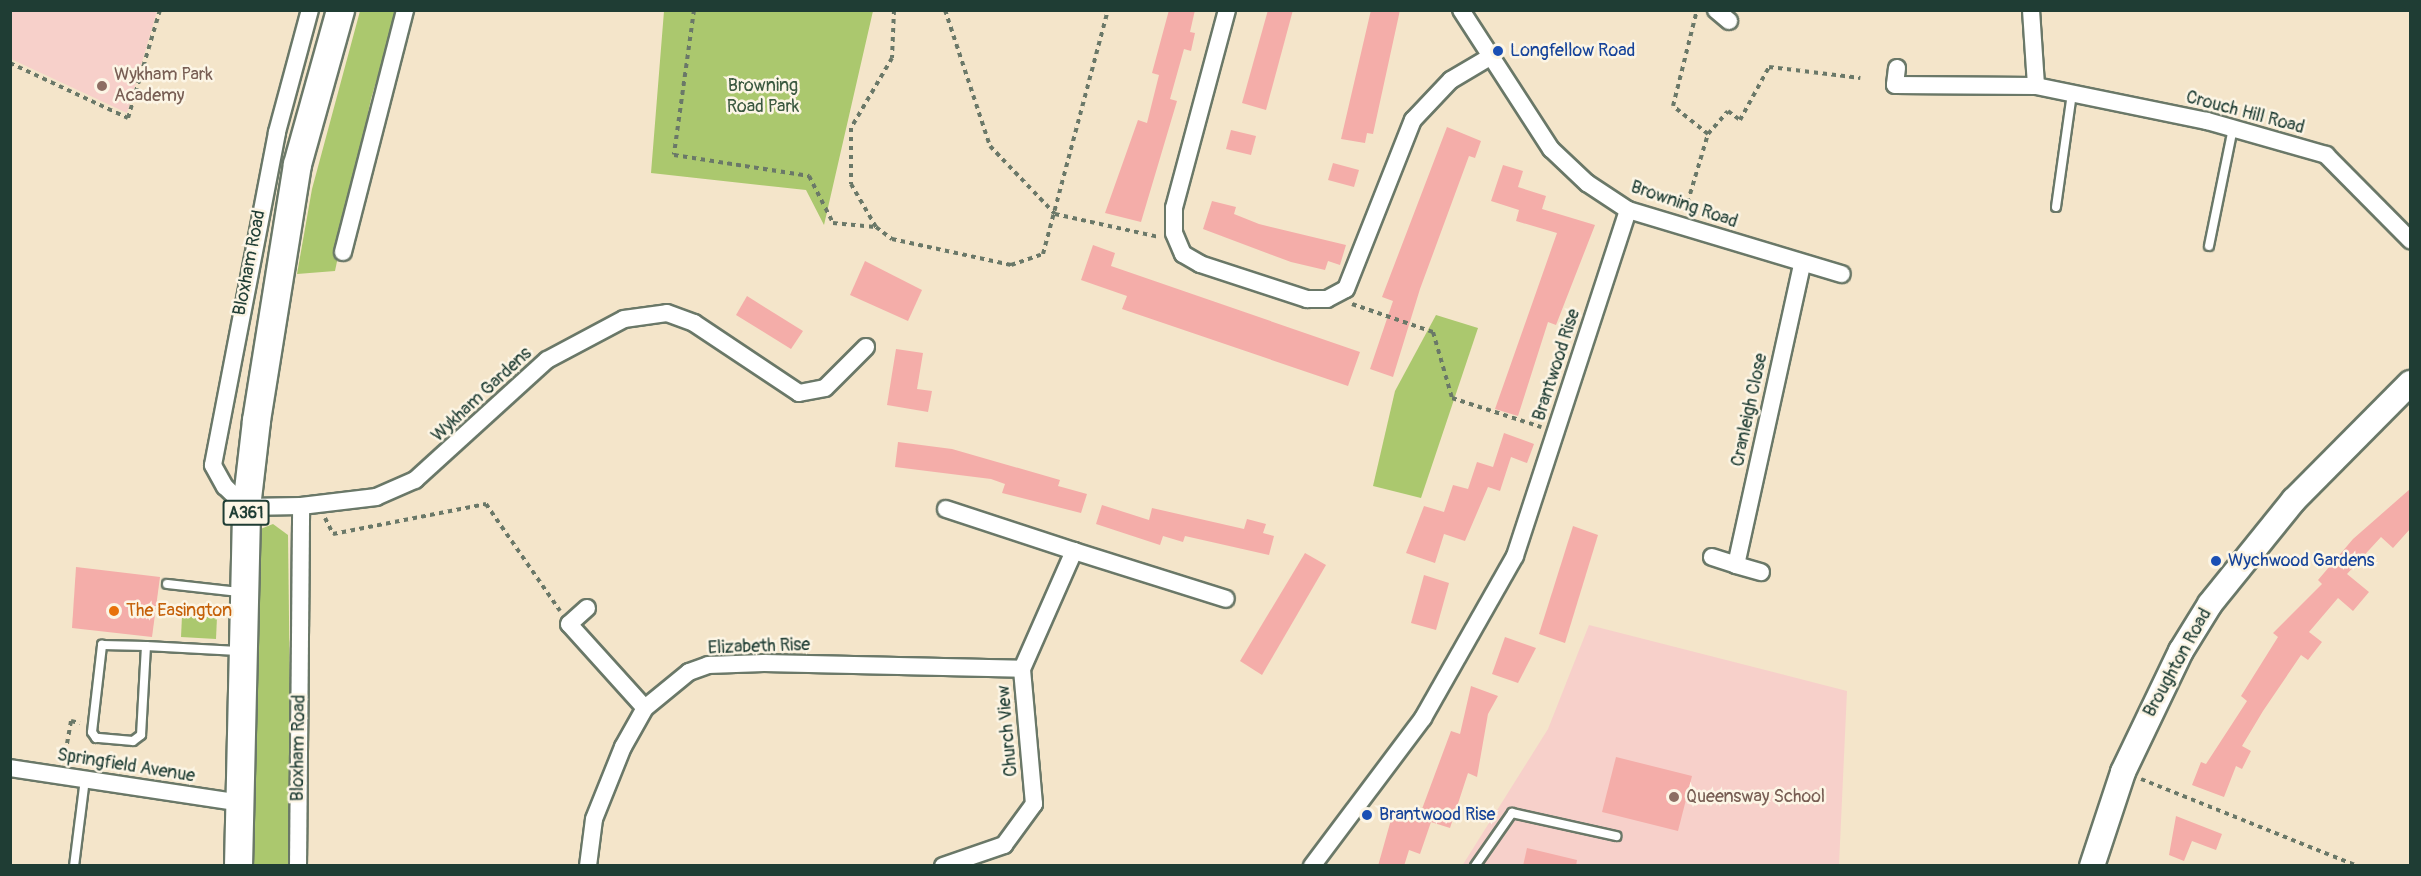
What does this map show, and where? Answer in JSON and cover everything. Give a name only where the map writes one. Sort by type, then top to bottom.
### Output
[{"type":"main road","name":"Bloxham Road","points":[[238,866],[236,802],[246,507],[297,164],[340,10]]},
{"type":"main road","name":"Broughton Road","points":[[2092,866],[2122,772],[2181,651],[2217,596],[2294,500],[2410,383]]},
{"type":"street","name":"Bloxham Road","points":[[246,507],[225,487],[213,465],[274,143],[310,10]]},
{"type":"street","points":[[344,252],[405,10]]},
{"type":"street","points":[[1227,10],[1174,208],[1177,241],[1183,254],[1200,264],[1307,299],[1331,297],[1346,289],[1358,272],[1413,120],[1451,80],[1488,58]]},
{"type":"street","name":"Browning Road","points":[[1461,10],[1488,58],[1551,148],[1628,210],[1802,264],[1842,274]]},
{"type":"street","points":[[2031,10],[2036,86]]},
{"type":"street","name":"Crouch Hill Road","points":[[1897,68],[1895,85],[2036,86],[2232,128],[2326,155],[2410,240]]},
{"type":"street","name":"Brantwood Rise","points":[[1312,866],[1423,718],[1515,556],[1628,210]]},
{"type":"street","name":"Cranleigh Close","points":[[1736,565],[1802,264]]},
{"type":"street","name":"Wykham Gardens","points":[[301,506],[376,497],[415,480],[547,360],[624,319],[667,313],[694,323],[799,393],[825,388],[866,347]]},
{"type":"street","name":"Bloxham Road","points":[[298,866],[301,506]]},
{"type":"street","points":[[246,507],[301,506]]},
{"type":"street","points":[[946,509],[1226,598]]},
{"type":"street","name":"Church View","points":[[943,866],[1004,845],[1034,804],[1022,669],[1074,551]]},
{"type":"street","points":[[1712,557],[1761,572]]},
{"type":"street","points":[[587,608],[569,624],[645,708]]},
{"type":"street","name":"Elizabeth Rise","points":[[588,866],[594,819],[607,782],[645,708],[668,686],[708,665],[1022,669]]},
{"type":"street","name":"Springfield Avenue","points":[[10,768],[236,802]]},
{"type":"lane","points":[[2056,207],[2072,93]]},
{"type":"lane","points":[[2209,246],[2232,128]]},
{"type":"lane","points":[[167,584],[243,592]]},
{"type":"lane","points":[[146,646],[141,735],[132,741],[96,738],[93,725],[102,645],[146,646],[241,651]]},
{"type":"lane","points":[[74,866],[85,779]]},
{"type":"lane","points":[[1475,866],[1512,813],[1616,836]]},
{"type":"path","points":[[10,63],[128,118],[160,10]]},
{"type":"path","points":[[694,10],[674,155],[809,176],[833,223],[876,226]]},
{"type":"path","points":[[894,10],[892,58],[851,128],[851,184],[876,226],[892,239],[1011,265],[1043,254],[1108,10]]},
{"type":"path","points":[[945,10],[990,146],[1055,214],[1177,241]]},
{"type":"path","points":[[1697,10],[1673,106],[1708,134]]},
{"type":"path","points":[[1681,226],[1708,134],[1728,111],[1740,120],[1769,67],[1860,78]]},
{"type":"path","points":[[1331,297],[1433,332],[1452,399],[1556,432]]},
{"type":"path","points":[[318,504],[333,534],[486,504],[569,624]]},
{"type":"path","points":[[62,776],[71,721],[93,725]]},
{"type":"path","points":[[2122,772],[2357,866]]},
{"type":"shaded area","name":"Wykham Park Academy","points":[[11,10],[157,11],[127,113],[11,59]]},
{"type":"shaded area","name":"Queensway School","points":[[1589,625],[1847,691],[1839,865],[1462,866],[1548,729]]},
{"type":"green space","points":[[360,11],[397,11],[371,99],[335,271],[297,274],[312,189]]},
{"type":"green space","name":"Browning Road Park","points":[[664,11],[873,11],[824,225],[806,190],[651,173]]},
{"type":"green space","points":[[1436,315],[1478,328],[1421,498],[1373,486],[1395,391]]},
{"type":"green space","points":[[273,524],[288,535],[292,865],[252,866],[258,530]]},
{"type":"green space","points":[[182,616],[217,617],[216,639],[181,637]]},
{"type":"building","points":[[1169,10],[1195,10],[1190,32],[1195,33],[1191,51],[1184,49],[1170,99],[1177,101],[1141,222],[1105,213],[1138,120],[1147,123],[1159,75],[1152,73]]},
{"type":"building","points":[[1268,10],[1293,10],[1266,110],[1242,103]]},
{"type":"building","points":[[1371,10],[1400,10],[1373,134],[1367,133],[1365,143],[1341,139]]},
{"type":"building","points":[[1447,127],[1481,141],[1475,158],[1469,156],[1420,289],[1393,377],[1370,369],[1393,301],[1382,297]]},
{"type":"building","points":[[1231,130],[1256,136],[1251,155],[1226,149]]},
{"type":"building","points":[[1333,163],[1359,170],[1354,187],[1328,180]]},
{"type":"building","points":[[1503,165],[1523,171],[1518,187],[1546,196],[1542,209],[1595,225],[1556,325],[1548,322],[1518,416],[1495,409],[1557,233],[1516,221],[1519,210],[1491,201]]},
{"type":"building","points":[[1212,201],[1236,207],[1234,214],[1259,224],[1346,245],[1340,265],[1328,261],[1325,270],[1291,262],[1203,229]]},
{"type":"building","points":[[1093,245],[1115,253],[1111,266],[1360,352],[1348,386],[1122,309],[1127,296],[1081,280]]},
{"type":"building","points":[[865,261],[922,290],[908,321],[850,295]]},
{"type":"building","points":[[747,296],[803,331],[791,349],[736,315]]},
{"type":"building","points":[[896,349],[923,353],[917,389],[932,391],[928,412],[887,405]]},
{"type":"building","points":[[1504,433],[1534,444],[1527,463],[1511,457],[1500,491],[1488,487],[1465,541],[1444,534],[1435,563],[1406,553],[1424,506],[1444,512],[1453,485],[1468,489],[1477,462],[1493,467]]},
{"type":"building","points":[[898,442],[952,449],[1060,480],[1058,486],[1087,494],[1081,513],[1002,493],[1005,484],[991,479],[895,467]]},
{"type":"building","points":[[2410,489],[2410,529],[2393,548],[2381,537],[2347,574],[2369,592],[2353,611],[2338,598],[2309,632],[2322,642],[2308,660],[2301,655],[2263,711],[2242,746],[2251,751],[2242,769],[2236,766],[2224,797],[2192,785],[2201,762],[2206,764],[2247,701],[2241,696],[2278,637],[2273,633],[2322,584],[2318,580],[2353,539]]},
{"type":"building","points":[[1102,505],[1149,520],[1152,508],[1244,529],[1247,519],[1266,524],[1263,533],[1274,536],[1269,555],[1185,536],[1183,542],[1163,536],[1160,545],[1096,524]]},
{"type":"building","points":[[1573,526],[1598,535],[1565,643],[1539,634]]},
{"type":"building","points":[[1305,553],[1326,565],[1262,675],[1240,661]]},
{"type":"building","name":"The Easington","points":[[76,567],[160,577],[152,637],[72,628]]},
{"type":"building","points":[[1424,575],[1449,583],[1436,630],[1411,623]]},
{"type":"building","points":[[1505,637],[1536,648],[1518,683],[1492,674]]},
{"type":"building","points":[[1471,686],[1498,696],[1488,714],[1477,777],[1468,773],[1450,828],[1431,822],[1420,854],[1409,850],[1404,866],[1378,866],[1394,809],[1419,817],[1451,731],[1460,734]]},
{"type":"building","points":[[1616,757],[1692,776],[1678,831],[1602,812]]},
{"type":"building","points":[[2176,816],[2222,834],[2216,850],[2192,841],[2184,861],[2169,855]]},
{"type":"building","points":[[1527,848],[1577,860],[1576,866],[1523,866]]},
{"type":"place","name":"Longfellow Road","points":[[1498,51]]},
{"type":"place","name":"Wykham Park Academy","points":[[102,86]]},
{"type":"place","name":"Wychwood Gardens","points":[[2216,561]]},
{"type":"place","name":"The Easington","points":[[114,611]]},
{"type":"place","name":"Queensway School","points":[[1674,797]]},
{"type":"place","name":"Brantwood Rise","points":[[1367,815]]}]
